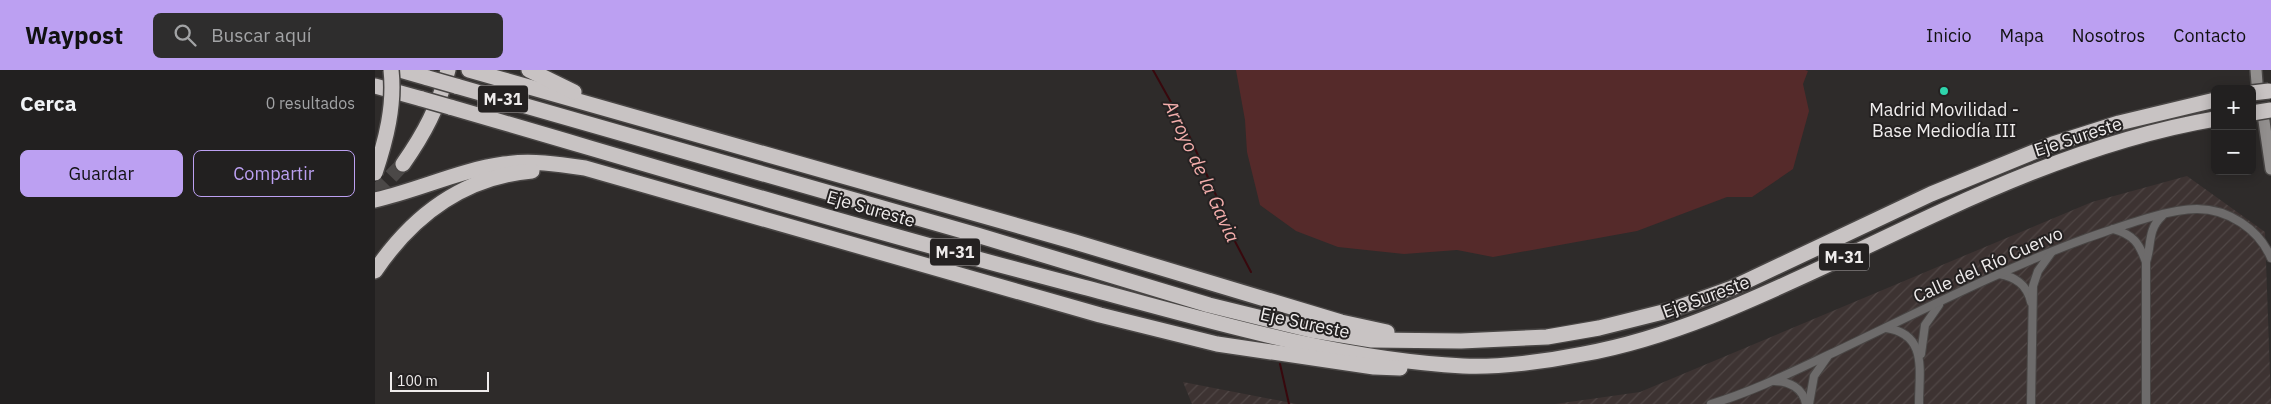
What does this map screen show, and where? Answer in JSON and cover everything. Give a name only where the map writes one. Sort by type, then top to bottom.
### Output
[{"type":"highway","points":[[375,173],[385,146],[390,115],[391,70]]},
{"type":"highway","name":"Eje Sureste","points":[[400,70],[977,235],[1209,305],[1311,330],[1372,340],[1461,341],[1547,337],[1599,328],[1671,310],[1732,288],[1931,194],[2053,144],[2119,123],[2211,101]]},
{"type":"highway","points":[[403,164],[425,131],[441,95],[448,70]]},
{"type":"highway","points":[[469,70],[1075,242],[1341,322],[1379,331],[1461,341]]},
{"type":"highway","points":[[529,70],[556,84],[636,116]]},
{"type":"highway","name":"Eje Sureste","points":[[375,86],[1001,266],[1274,337],[1345,352],[1466,367],[1583,354],[1677,328],[1750,302],[2016,177],[2128,140],[2186,124],[2211,120]]},
{"type":"highway","points":[[375,200],[456,175],[505,164],[560,164],[585,168],[1100,315],[1217,344],[1374,366],[1428,369],[1466,367]]},
{"type":"highway","points":[[375,271],[398,239],[432,207],[446,197],[482,181],[519,172],[553,170],[626,181]]},
{"type":"main road","points":[[2256,70],[2262,90]]},
{"type":"main road","points":[[2263,119],[2271,153]]},
{"type":"main road","points":[[2263,119],[2271,169]]},
{"type":"street","name":"Calle del Río Cuervo","points":[[1711,404],[1772,381],[2052,251],[2113,229],[2162,215],[2196,209],[2225,215],[2255,234],[2264,243],[2271,258]]},
{"type":"street","points":[[2146,404],[2146,262],[2149,253],[2150,232],[2162,215]]},
{"type":"street","points":[[2113,229],[2135,238],[2146,262]]},
{"type":"street","points":[[2031,404],[2031,304],[2038,271],[2052,251]]},
{"type":"street","points":[[1999,274],[2012,277],[2022,284],[2029,295],[2031,304]]},
{"type":"street","points":[[1919,404],[1919,361],[1925,324],[1942,301]]},
{"type":"street","points":[[1885,328],[1901,332],[1911,338],[1916,347],[1919,361]]},
{"type":"street","points":[[1807,404],[1814,376],[1831,354]]},
{"type":"street","points":[[1772,381],[1787,382],[1797,388],[1807,404]]},
{"type":"shaded area","points":[[1236,70],[1805,70],[1808,71],[1803,84],[1809,111],[1793,169],[1752,197],[1727,197],[1637,231],[1493,257],[1457,250],[1404,254],[1338,247],[1296,231],[1260,205],[1247,152],[1245,120]]},
{"type":"shaded area","points":[[2187,176],[2265,232],[2271,404],[1555,404],[1640,392],[2092,202]]},
{"type":"shaded area","points":[[1183,382],[1297,404],[1192,404]]},
{"type":"waterway","name":"Arroyo de la Gavia","points":[[1153,70],[1187,131],[1220,204],[1228,228],[1251,272]]},
{"type":"waterway","name":"Arroyo de la Gavia","points":[[1280,364],[1289,404]]},
{"type":"tunnel","points":[[375,193],[403,164]]},
{"type":"place","name":"Madrid Movilidad - Base Mediodía III","points":[[1944,91]]}]
